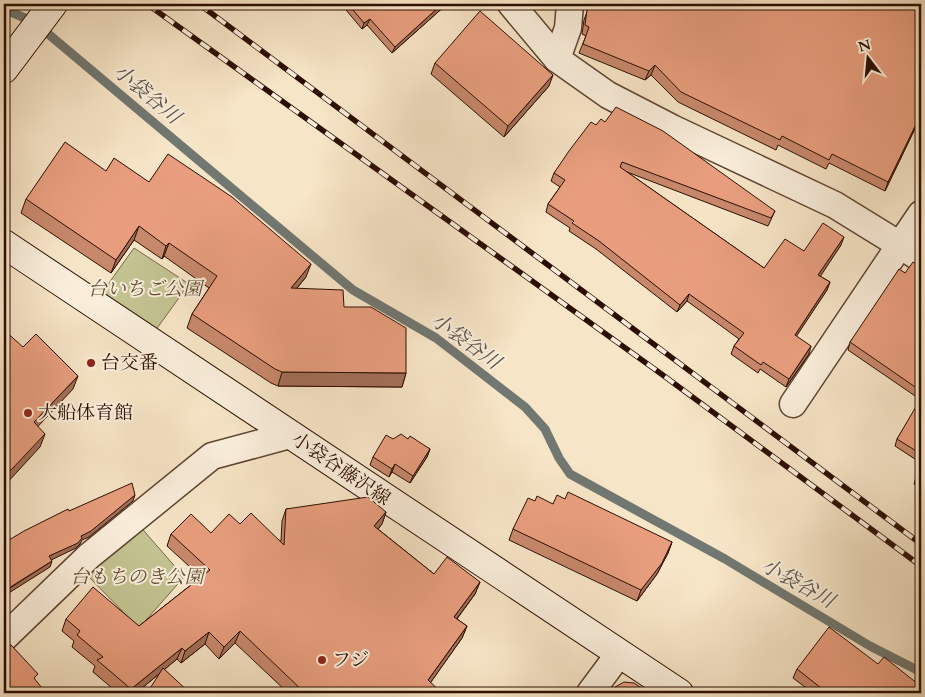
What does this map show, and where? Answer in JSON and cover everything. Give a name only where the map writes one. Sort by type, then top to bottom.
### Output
[{"type":"main road","points":[[4,69],[53,4]]},
{"type":"main road","name":"小袋谷藤沢線","points":[[4,244],[679,693]]},
{"type":"street","points":[[511,4],[557,59],[608,94],[672,128],[835,205],[911,252]]},
{"type":"street","points":[[557,59],[568,28],[570,4]]},
{"type":"street","points":[[793,404],[911,252],[921,214]]},
{"type":"street","points":[[4,638],[89,556],[212,456],[290,435]]},
{"type":"street","points":[[590,693],[619,654]]},
{"type":"green space","name":"台いちご公園","points":[[134,248],[189,284],[155,331],[101,294]]},
{"type":"green space","name":"台もちのき公園","points":[[138,524],[184,577],[139,628],[82,570]]},
{"type":"building","points":[[348,4],[442,4],[395,47],[370,19],[364,23]]},
{"type":"building","points":[[590,4],[910,4],[921,10],[921,114],[888,182],[832,154],[829,160],[782,136],[780,140],[681,92],[655,65],[649,71],[583,44],[589,27],[585,25],[587,10]]},
{"type":"building","points":[[480,11],[553,75],[508,126],[435,63]]},
{"type":"building","points":[[616,107],[663,131],[775,211],[771,218],[622,162],[620,167],[764,268],[785,239],[804,251],[823,223],[844,237],[818,275],[830,282],[795,335],[811,346],[789,379],[763,362],[761,365],[734,346],[744,333],[689,294],[680,305],[599,241],[572,223],[574,221],[548,204],[565,180],[554,173],[569,151],[591,122],[596,125],[601,119],[605,122]]},
{"type":"building","points":[[65,142],[106,171],[114,158],[149,182],[168,154],[232,197],[311,264],[291,288],[343,290],[344,307],[371,307],[406,328],[406,373],[282,372],[192,314],[217,276],[169,243],[166,246],[139,226],[116,260],[26,199]]},
{"type":"building","points":[[913,262],[921,266],[921,391],[850,342],[899,269],[905,273]]},
{"type":"building","name":"大船体育館","points":[[4,330],[23,347],[36,334],[78,376],[34,422],[45,434],[11,470],[4,471]]},
{"type":"building","points":[[921,398],[921,454],[897,439]]},
{"type":"building","points":[[401,434],[408,439],[410,436],[430,449],[413,476],[395,464],[392,469],[373,457],[386,435],[393,439]]},
{"type":"building","points":[[921,468],[921,477],[917,474]]},
{"type":"building","points":[[132,483],[135,495],[91,531],[81,536],[82,538],[78,543],[49,556],[52,561],[4,591],[4,543],[68,509],[69,511]]},
{"type":"building","points":[[568,492],[672,542],[662,563],[641,590],[513,529],[528,498],[535,501],[537,496],[553,504],[557,495],[565,499]]},
{"type":"building","points":[[368,497],[386,512],[374,526],[434,574],[447,557],[480,582],[454,617],[467,626],[428,680],[442,693],[305,693],[240,631],[224,647],[209,632],[185,651],[182,648],[131,689],[97,660],[103,657],[77,635],[80,631],[66,619],[93,587],[139,626],[210,570],[171,534],[191,514],[211,533],[229,514],[240,524],[251,513],[284,545],[286,509]]},
{"type":"building","points":[[829,627],[878,664],[884,657],[918,684],[921,680],[921,693],[817,693],[821,688],[797,669]]},
{"type":"building","points":[[4,645],[11,645],[38,674],[34,678],[46,693],[4,693]]},
{"type":"building","points":[[163,668],[190,693],[147,693]]},
{"type":"building","points":[[624,682],[634,683],[649,693],[611,693],[615,687]]},
{"type":"waterway","name":"小袋谷川","points":[[4,9],[34,22],[353,290],[436,338],[525,407],[545,429],[559,458],[570,474],[725,559],[870,646],[921,672]]},
{"type":"railway","points":[[147,4],[660,373],[921,566]]},
{"type":"railway","points":[[199,4],[921,544]]},
{"type":"place","name":"台交番","points":[[91,363]]},
{"type":"place","name":"大船体育館","points":[[28,413]]},
{"type":"place","name":"フジ","points":[[322,660]]}]
